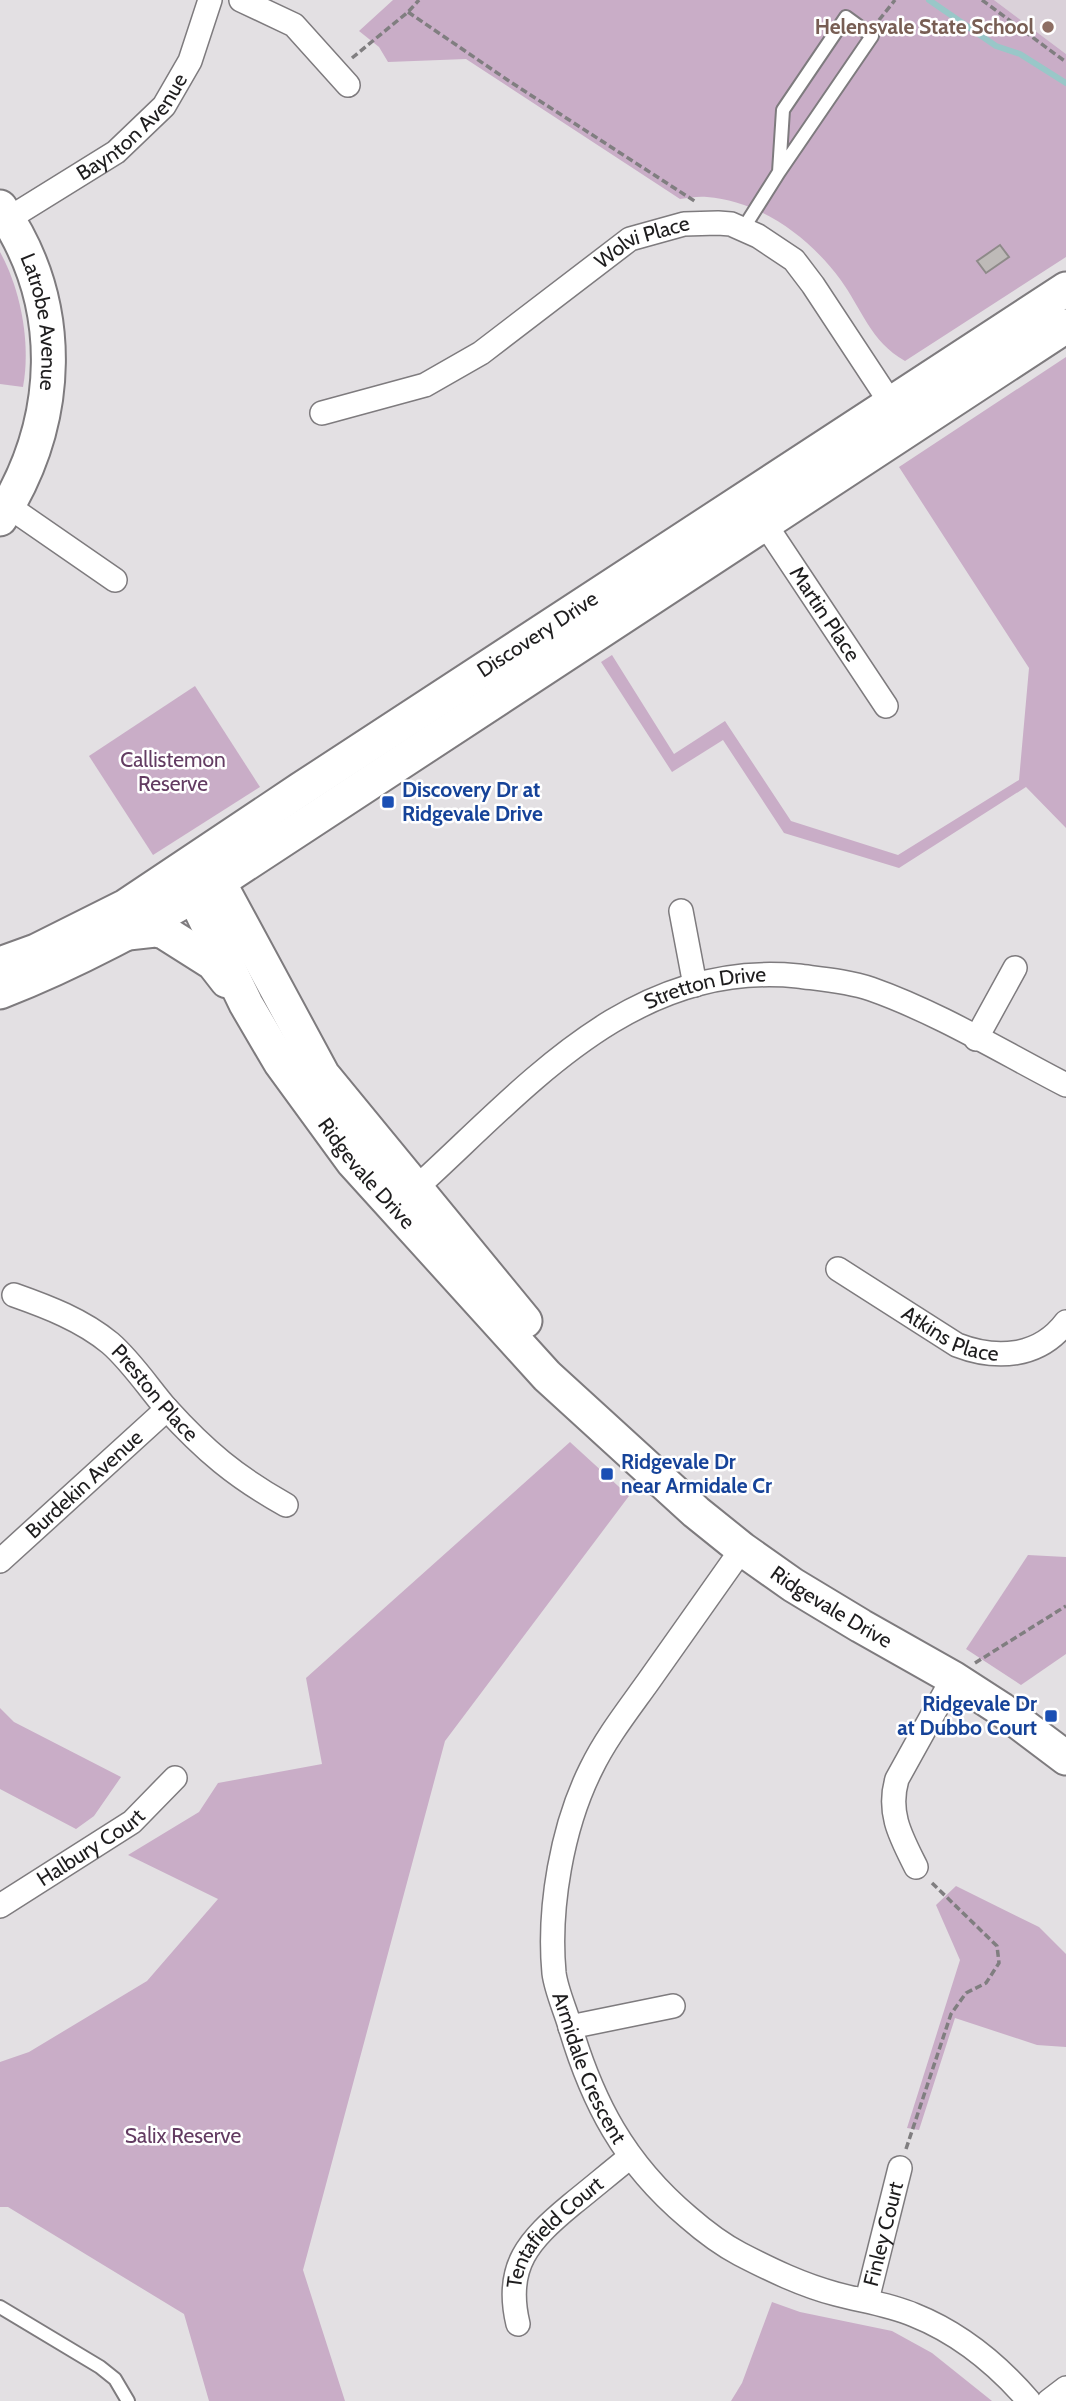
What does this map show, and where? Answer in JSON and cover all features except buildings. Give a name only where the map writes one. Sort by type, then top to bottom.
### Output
[{"type":"main road","name":"Latrobe Avenue","points":[[4,213],[35,278],[48,334],[48,390],[35,450],[4,512]]},
{"type":"main road","name":"Discovery Drive","points":[[0,964],[36,951],[126,906],[199,876],[765,524],[899,415],[1066,289]]},
{"type":"main road","name":"Discovery Drive","points":[[0,992],[37,978],[127,933],[199,876],[899,415],[1066,326]]},
{"type":"main road","name":"Ridgevale Drive","points":[[199,876],[246,1004],[280,1062],[353,1162],[406,1198]]},
{"type":"main road","name":"Ridgevale Drive","points":[[199,876],[245,933],[323,1075],[406,1198],[547,1376],[696,1512],[742,1549],[861,1626],[953,1678],[1001,1709],[1066,1758]]},
{"type":"main road","points":[[127,933],[155,930],[179,940],[213,963],[246,1004]]},
{"type":"street","name":"Baynton Avenue","points":[[4,213],[116,152],[164,106],[190,61],[211,0]]},
{"type":"street","points":[[241,0],[293,25],[342,79]]},
{"type":"street","name":"Wolvi Place","points":[[322,413],[425,385],[437,379],[481,353],[630,239],[684,223],[718,223],[743,229],[779,248],[794,260],[899,415]]},
{"type":"street","points":[[4,512],[115,580]]},
{"type":"street","name":"Martin Place","points":[[765,524],[886,706]]},
{"type":"street","points":[[681,911],[695,985]]},
{"type":"street","points":[[976,1039],[1015,968]]},
{"type":"street","name":"Stretton Drive","points":[[406,1198],[556,1060],[588,1036],[650,999],[695,985],[738,977],[779,974],[819,978],[869,988],[938,1018],[1066,1085]]},
{"type":"street","name":"Atkins Place","points":[[838,1269],[957,1345],[977,1352],[996,1355],[1035,1348],[1051,1338],[1066,1322]]},
{"type":"street","name":"Preston Place","points":[[14,1295],[48,1307],[111,1343],[167,1409],[221,1463],[248,1483],[286,1505]]},
{"type":"street","name":"Burdekin Avenue","points":[[0,1561],[167,1409]]},
{"type":"street","name":"Armidale Crescent","points":[[742,1549],[620,1722],[591,1769],[575,1809],[564,1847],[556,1892],[554,1974],[583,2069],[630,2157],[659,2192],[707,2233],[735,2252],[791,2280],[916,2316],[955,2336],[990,2361],[1029,2401]]},
{"type":"street","points":[[916,1867],[897,1828],[892,1794],[897,1779],[953,1678]]},
{"type":"street","name":"Halbury Court","points":[[0,1906],[132,1822],[175,1778]]},
{"type":"street","points":[[570,2027],[673,2007]]},
{"type":"street","name":"Tentafield Court","points":[[517,2324],[513,2307],[514,2279],[524,2252],[541,2231],[630,2157]]},
{"type":"street","name":"Finley Court","points":[[867,2300],[900,2168]]},
{"type":"street","points":[[1049,2401],[1066,2388]]},
{"type":"lane","points":[[743,229],[781,168],[872,36],[846,17],[783,110],[781,168]]},
{"type":"lane","points":[[0,2308],[100,2367],[115,2379],[128,2401]]},
{"type":"path","points":[[342,79],[358,52],[419,0]]},
{"type":"path","points":[[872,36],[875,25],[895,0]]},
{"type":"path","points":[[982,0],[1066,62]]},
{"type":"path","points":[[408,12],[707,209],[718,223]]},
{"type":"path","points":[[953,1678],[1066,1606]]},
{"type":"path","points":[[900,2168],[951,2014],[966,1993],[986,1983],[999,1963],[997,1946],[916,1867]]},
{"type":"shaded area","name":"Helensvale State School","points":[[994,0],[1066,0],[1066,54]]},
{"type":"green space","points":[[393,0],[994,0],[1066,54],[1066,257],[905,361],[875,334],[848,290],[828,264],[814,249],[782,224],[727,200],[704,197],[680,199],[466,59],[388,62],[379,47],[359,31]]},
{"type":"green space","points":[[0,252],[14,283],[25,335],[23,387],[0,384]]},
{"type":"green space","points":[[1066,357],[1066,828],[1026,787],[899,868],[784,833],[723,740],[672,772],[601,662],[612,655],[674,754],[725,721],[791,821],[898,855],[1019,780],[1029,668],[899,467]]},
{"type":"green space","name":"Callistemon Reserve","points":[[195,686],[260,787],[153,855],[89,756]]},
{"type":"green space","name":"Salix Reserve","points":[[570,1442],[629,1496],[445,1741],[303,2270],[345,2401],[209,2401],[184,2314],[8,2207],[0,2207],[0,2062],[29,2052],[147,1981],[218,1899],[128,1855],[199,1812],[218,1783],[322,1764],[306,1678]]},
{"type":"green space","points":[[1028,1555],[1066,1557],[1066,1654],[1021,1685],[966,1649]]},
{"type":"green space","points":[[0,1708],[14,1722],[121,1777],[94,1816],[76,1829],[0,1789]]},
{"type":"green space","points":[[956,1886],[1039,1927],[1066,1954],[1066,2047],[1037,2045],[955,2018],[919,2130],[907,2128],[960,1960],[936,1905]]},
{"type":"green space","points":[[772,2302],[800,2312],[892,2331],[932,2353],[992,2401],[731,2401],[742,2383]]},
{"type":"waterway","points":[[929,0],[996,46],[1020,54],[1066,83]]},
{"type":"place","name":"Helensvale State School","points":[[1048,27]]},
{"type":"place","name":"Discovery Dr at Ridgevale Drive","points":[[388,802]]},
{"type":"place","name":"Ridgevale Dr near Armidale Cr","points":[[607,1474]]},
{"type":"place","name":"Ridgevale Dr at Dubbo Court","points":[[1051,1716]]}]
